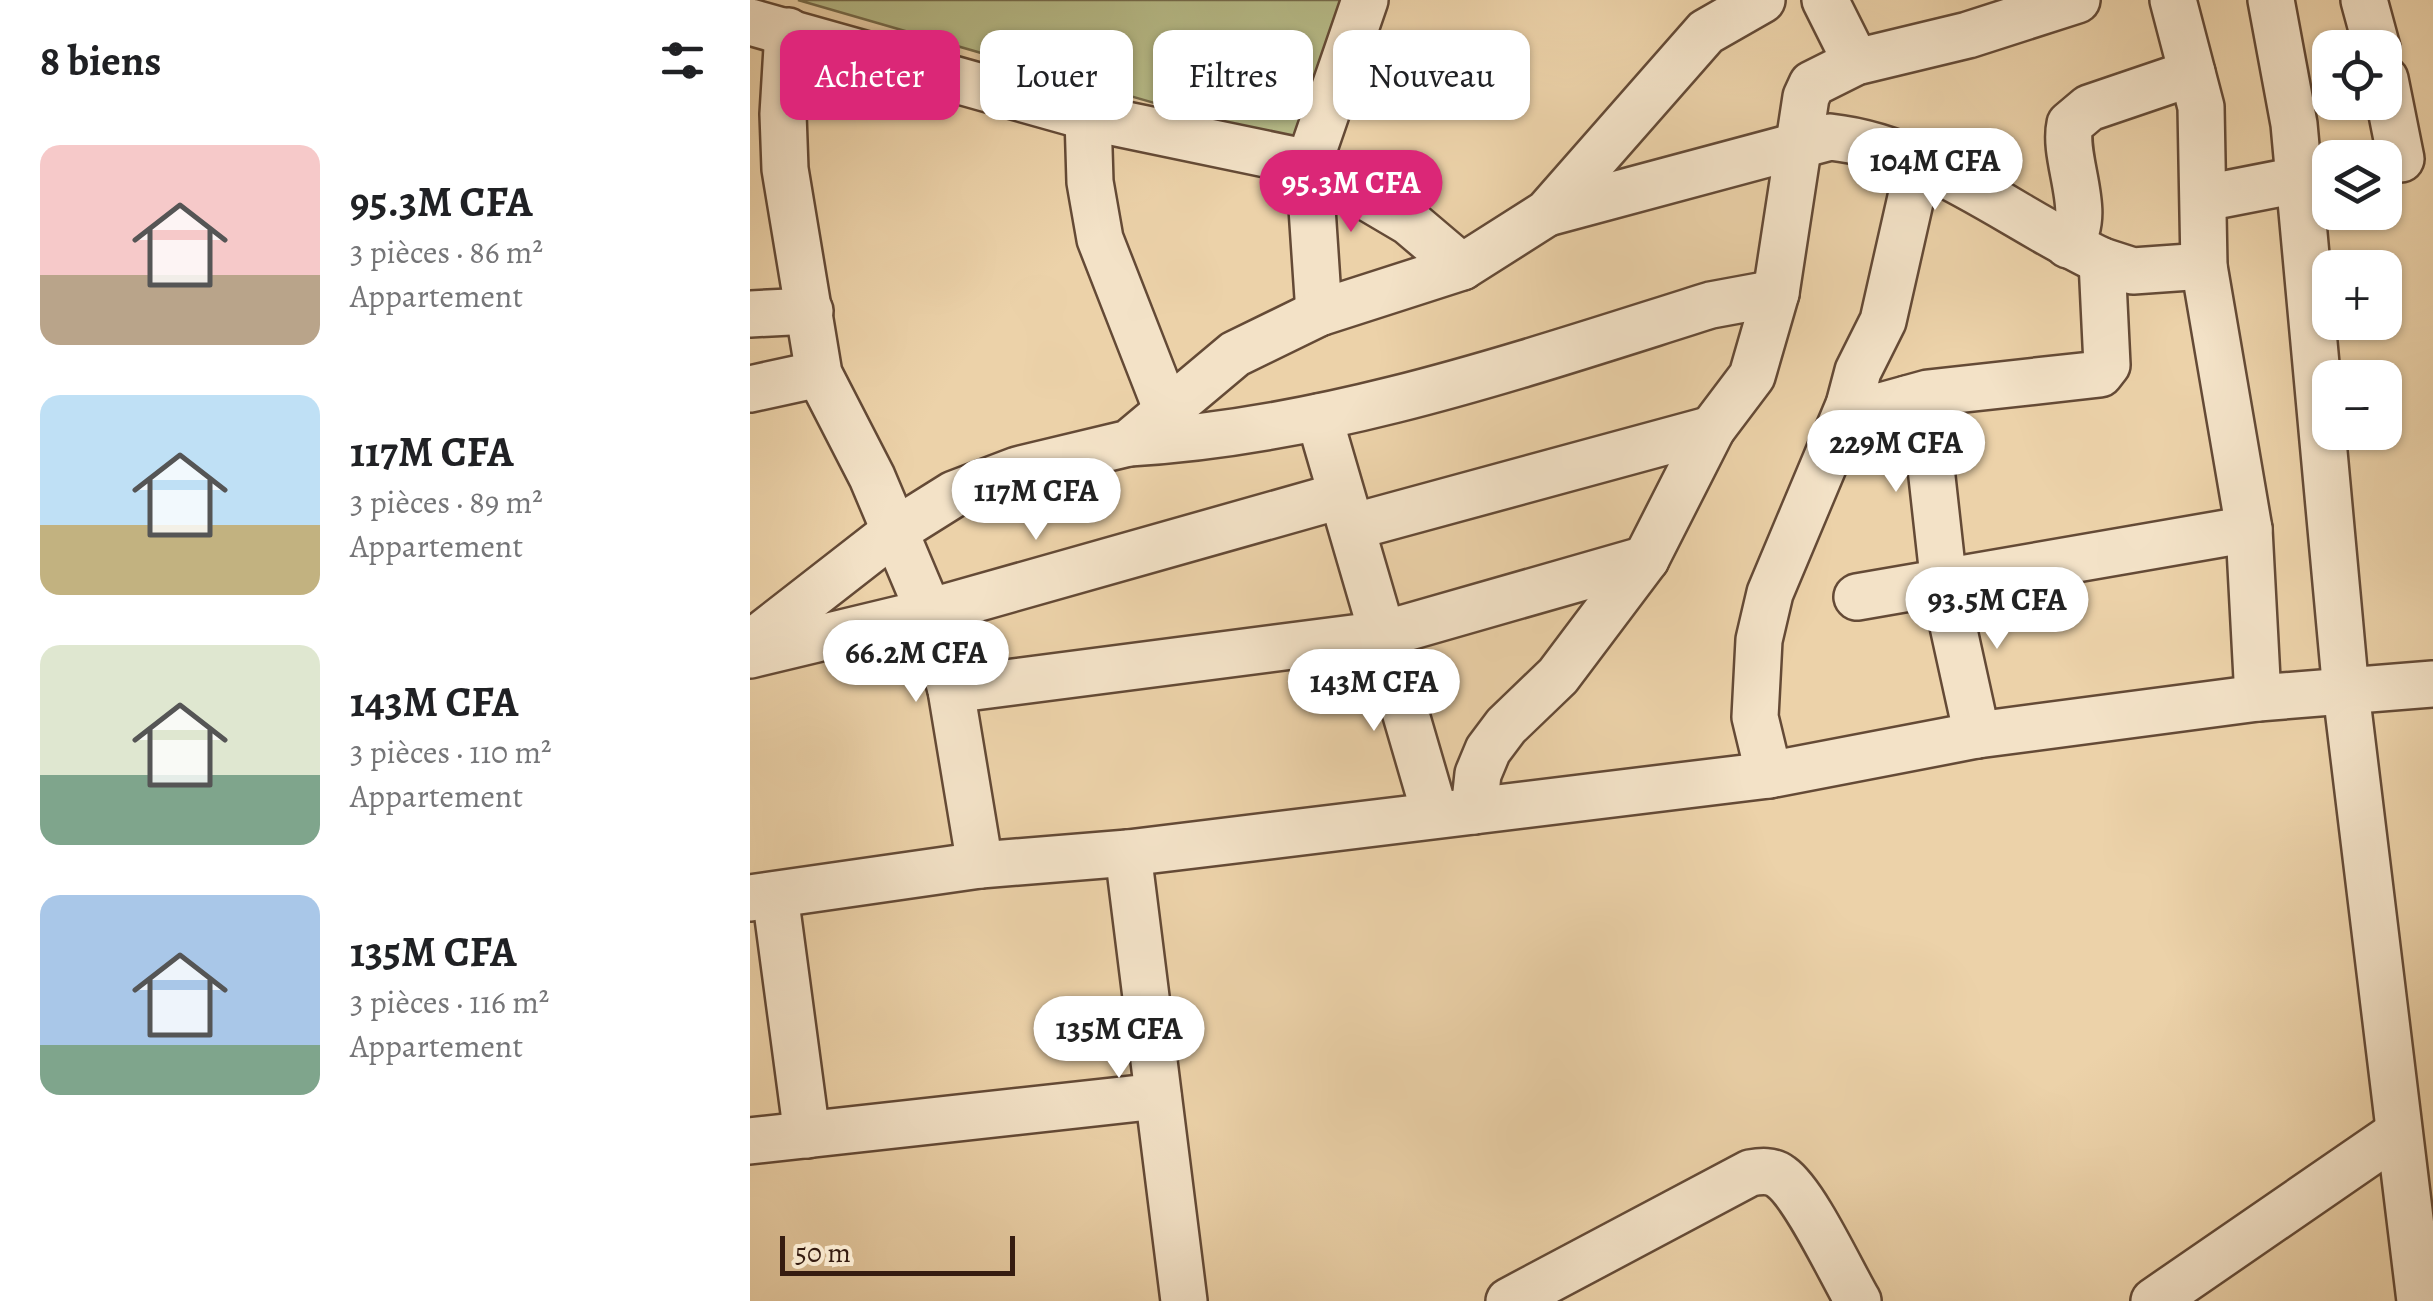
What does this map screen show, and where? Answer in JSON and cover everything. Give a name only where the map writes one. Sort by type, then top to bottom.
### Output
[{"type":"street","points":[[1319,312],[1309,163],[1365,0]]},
{"type":"street","points":[[1548,213],[1716,16],[1762,0]]},
{"type":"street","points":[[1825,0],[1856,62]]},
{"type":"street","points":[[1455,812],[1488,750],[1506,726],[1558,676],[1646,559],[1712,429],[1752,376],[1776,293],[1806,98],[1812,84],[1856,62],[1968,35],[2078,0]]},
{"type":"street","points":[[2173,0],[2201,107],[2204,266],[2249,529],[2258,698]]},
{"type":"street","points":[[2271,0],[2312,166]]},
{"type":"street","points":[[2364,0],[2372,30]]},
{"type":"street","points":[[980,87],[769,27],[785,168],[819,374],[872,476],[930,612],[951,690],[980,865]]},
{"type":"street","points":[[1849,405],[1881,406],[2105,370],[2085,253],[2074,238],[2078,214],[2068,151],[2070,124],[2089,108],[2192,73]]},
{"type":"street","points":[[1088,120],[1090,182],[1100,239],[1166,408]]},
{"type":"street","points":[[1102,120],[1309,163],[1398,214],[1462,266]]},
{"type":"street","points":[[2396,120],[2406,159]]},
{"type":"street","points":[[1129,443],[1166,408],[1235,354],[1319,312],[1462,266],[1548,213],[1801,148],[1830,136],[1856,140],[1919,162],[2085,253],[2133,271],[2204,266]]},
{"type":"street","points":[[1768,775],[1754,717],[1759,640],[1770,593],[1849,405],[1858,371],[1883,321],[1919,162]]},
{"type":"street","points":[[2205,198],[2312,179]]},
{"type":"street","points":[[2318,230],[2346,692],[2420,1301]]},
{"type":"street","points":[[750,644],[895,532],[954,494],[1017,470],[1129,443],[1204,438],[1319,417],[1711,305],[1776,293]]},
{"type":"street","points":[[750,314],[810,312]]},
{"type":"street","points":[[750,389],[819,374]]},
{"type":"street","points":[[1907,399],[1916,450],[1930,459],[1944,585],[1977,735]]},
{"type":"street","points":[[1319,417],[1384,634],[1455,812]]},
{"type":"street","points":[[750,655],[1345,512],[1712,429]]},
{"type":"street","points":[[1857,597],[1944,585],[2148,544],[2249,529]]},
{"type":"street","points":[[951,690],[1384,634],[1646,559]]},
{"type":"street","points":[[806,1134],[762,897],[980,865],[1128,853],[1768,775],[1977,735],[2258,698],[2433,684]]},
{"type":"street","points":[[1128,853],[1184,1301]]},
{"type":"street","points":[[750,1141],[1158,1096]]},
{"type":"street","points":[[2154,1301],[2398,1133]]},
{"type":"street","points":[[1509,1301],[1750,1172],[1766,1171],[1780,1176],[1796,1194],[1858,1301]]},
{"type":"green space","points":[[798,0],[1366,0],[1358,30],[1333,30],[1333,119],[1324,152],[1213,120],[1313,120],[1313,30],[1153,30],[1153,103],[1133,97],[1133,30],[980,30],[980,53],[960,47],[960,30],[902,30]]}]
